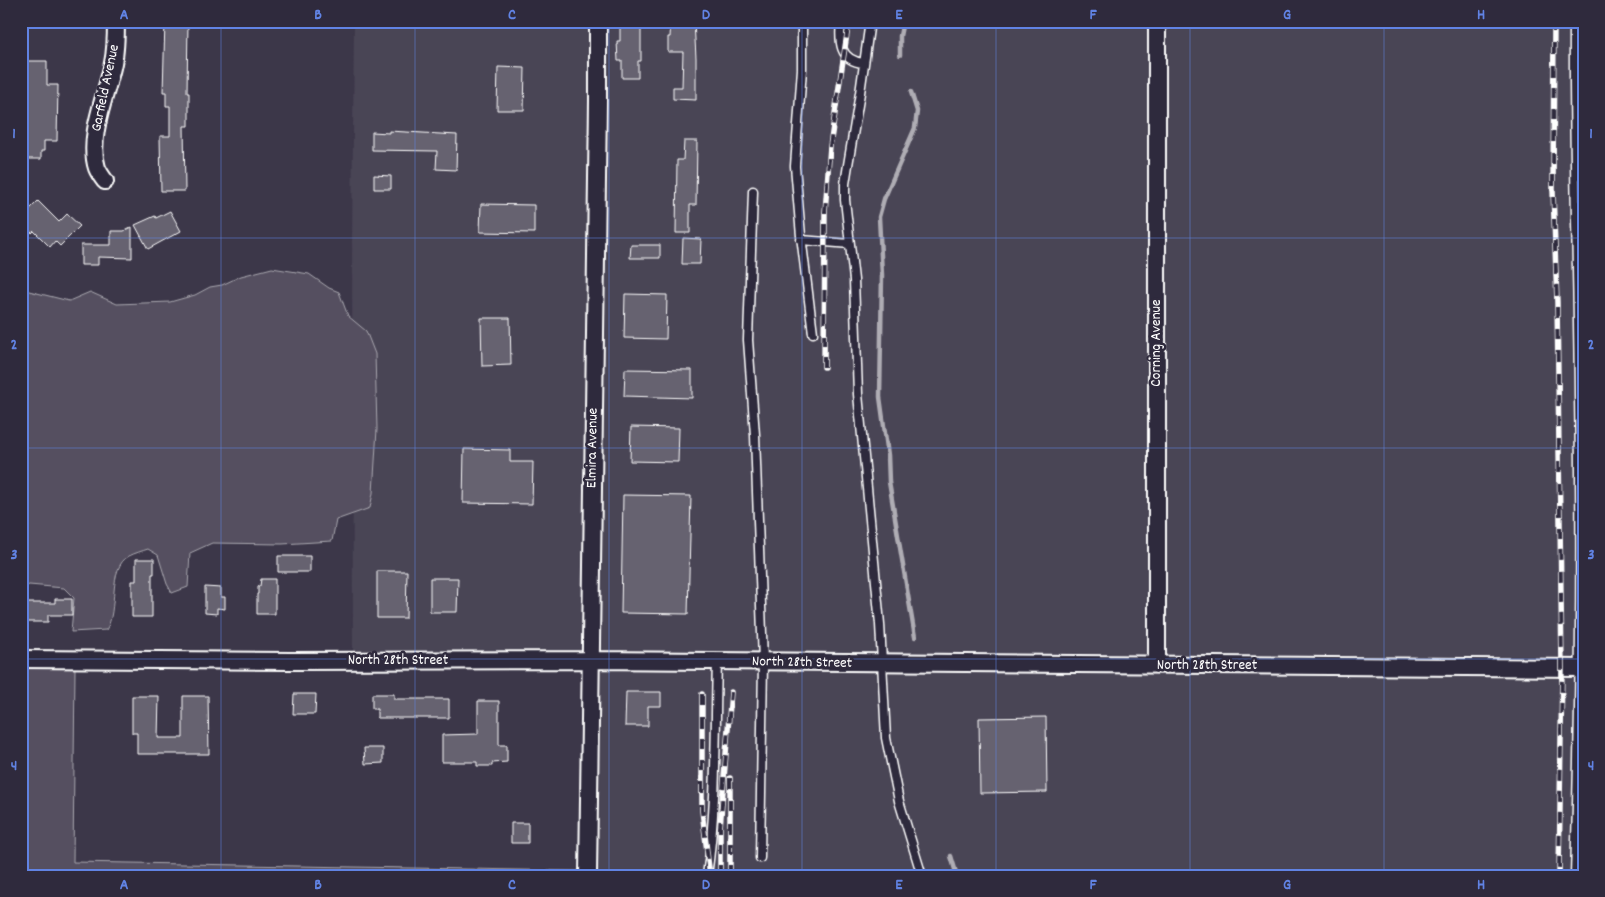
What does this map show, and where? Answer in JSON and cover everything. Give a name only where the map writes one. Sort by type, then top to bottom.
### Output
[{"type":"street","name":"Garfield Avenue","points":[[105,181],[98,171],[95,161],[95,147],[97,124],[113,64],[116,21]]},
{"type":"street","name":"Elmira Avenue","points":[[588,876],[598,21]]},
{"type":"street","name":"Corning Avenue","points":[[1157,21],[1157,665]]},
{"type":"street","name":"North 28th Street","points":[[21,659],[292,661],[591,660],[1582,668]]},
{"type":"lane","points":[[802,21],[802,70],[795,166],[801,240],[813,333]]},
{"type":"lane","points":[[842,21],[840,40],[842,49],[849,58],[864,63]]},
{"type":"lane","points":[[870,21],[845,184],[845,200],[854,280],[858,394],[880,624],[886,738],[899,801],[922,876]]},
{"type":"lane","points":[[1574,21],[1582,668],[1575,876]]},
{"type":"lane","points":[[754,191],[748,340],[755,435],[763,662],[760,858]]},
{"type":"lane","points":[[801,240],[850,244]]},
{"type":"lane","points":[[707,876],[714,799],[717,662]]},
{"type":"shaded area","points":[[354,21],[1584,21],[1584,876],[588,876],[590,660],[353,661],[352,241]]},
{"type":"shaded area","points":[[272,268],[309,274],[329,288],[339,292],[348,316],[366,331],[375,354],[377,429],[373,493],[370,508],[336,520],[332,541],[282,544],[212,543],[190,553],[188,587],[172,593],[167,584],[158,555],[148,549],[129,556],[122,562],[115,579],[112,612],[106,630],[71,632],[74,598],[64,588],[29,585],[21,589],[21,289],[69,301],[90,292],[117,304],[170,302],[195,295],[210,287],[222,285],[241,276]]},
{"type":"shaded area","points":[[21,668],[75,668],[73,862],[579,871],[579,876],[21,876]]},
{"type":"building","points":[[165,21],[188,21],[187,93],[189,93],[189,126],[184,126],[185,191],[161,191],[160,136],[170,136],[170,106],[166,106],[166,92],[163,92]]},
{"type":"building","points":[[620,21],[641,21],[641,61],[638,61],[638,78],[622,78],[622,61],[618,61],[617,41],[620,41]]},
{"type":"building","points":[[671,21],[694,21],[696,100],[673,99],[673,87],[682,87],[683,52],[668,52]]},
{"type":"building","points":[[26,61],[47,61],[47,85],[58,85],[57,141],[44,141],[44,151],[41,151],[41,159],[21,159],[21,123],[23,123],[23,85],[26,85]]},
{"type":"building","points":[[498,67],[525,68],[524,110],[497,110]]},
{"type":"building","points":[[389,131],[457,135],[456,170],[436,169],[437,151],[372,150],[372,132],[389,133]]},
{"type":"building","points":[[684,141],[697,141],[696,205],[690,205],[690,233],[676,233],[677,160],[683,160]]},
{"type":"building","points":[[374,175],[391,176],[391,189],[374,189]]},
{"type":"building","points":[[38,201],[59,222],[67,214],[80,226],[60,246],[55,241],[50,247],[34,231],[32,233],[21,222],[21,218]]},
{"type":"building","points":[[481,204],[534,205],[534,233],[480,232]]},
{"type":"building","points":[[170,211],[181,231],[148,249],[135,225]]},
{"type":"building","points":[[132,227],[132,258],[98,257],[98,265],[81,265],[81,245],[111,245],[111,231],[124,231]]},
{"type":"building","points":[[683,238],[701,239],[700,264],[682,264]]},
{"type":"building","points":[[631,245],[660,245],[660,258],[630,258]]},
{"type":"building","points":[[625,294],[667,295],[666,339],[624,338]]},
{"type":"building","points":[[481,318],[510,318],[511,365],[482,366]]},
{"type":"building","points":[[625,369],[692,370],[692,398],[624,396]]},
{"type":"building","points":[[631,427],[679,428],[678,462],[630,461]]},
{"type":"building","points":[[464,449],[510,450],[510,462],[533,462],[532,504],[463,503]]},
{"type":"building","points":[[623,495],[691,496],[688,614],[621,613]]},
{"type":"building","points":[[278,556],[310,556],[310,572],[278,572]]},
{"type":"building","points":[[136,559],[154,559],[152,617],[132,617],[132,581],[136,581]]},
{"type":"building","points":[[377,571],[407,571],[406,618],[377,618]]},
{"type":"building","points":[[430,578],[458,578],[457,612],[430,612]]},
{"type":"building","points":[[261,579],[275,579],[275,614],[257,614],[257,594]]},
{"type":"building","points":[[205,587],[221,588],[221,597],[225,597],[225,609],[217,608],[217,614],[205,613]]},
{"type":"building","points":[[55,599],[72,599],[72,615],[48,615],[48,622],[21,622],[21,603],[55,603]]},
{"type":"building","points":[[626,692],[661,692],[661,706],[648,706],[648,726],[625,726]]},
{"type":"building","points":[[294,694],[316,694],[315,714],[293,714]]},
{"type":"building","points":[[372,694],[394,694],[394,699],[449,699],[449,718],[377,718],[377,709],[372,709]]},
{"type":"building","points":[[132,696],[159,696],[158,738],[183,738],[183,696],[208,696],[209,754],[137,754],[137,733],[132,733]]},
{"type":"building","points":[[478,701],[499,701],[499,745],[507,745],[507,762],[492,763],[492,766],[477,766],[477,762],[442,762],[442,735],[478,734]]},
{"type":"building","points":[[1046,717],[1047,792],[980,793],[979,718]]},
{"type":"building","points":[[364,748],[383,748],[383,763],[365,764]]},
{"type":"building","points":[[511,823],[528,823],[528,843],[511,843]]},
{"type":"waterway","points":[[900,55],[900,36],[903,21]]},
{"type":"waterway","points":[[911,92],[917,111],[915,128],[884,199],[879,217],[882,275],[880,397],[888,455],[889,482],[915,637]]},
{"type":"waterway","points":[[951,856],[957,876]]},
{"type":"railway","points":[[824,367],[825,212],[830,146],[849,21]]},
{"type":"railway","points":[[1554,21],[1553,191],[1557,302],[1562,668],[1559,876]]},
{"type":"railway","points":[[720,876],[720,828],[731,692]]},
{"type":"railway","points":[[702,694],[702,811],[710,876]]},
{"type":"railway","points":[[730,778],[730,876]]}]
